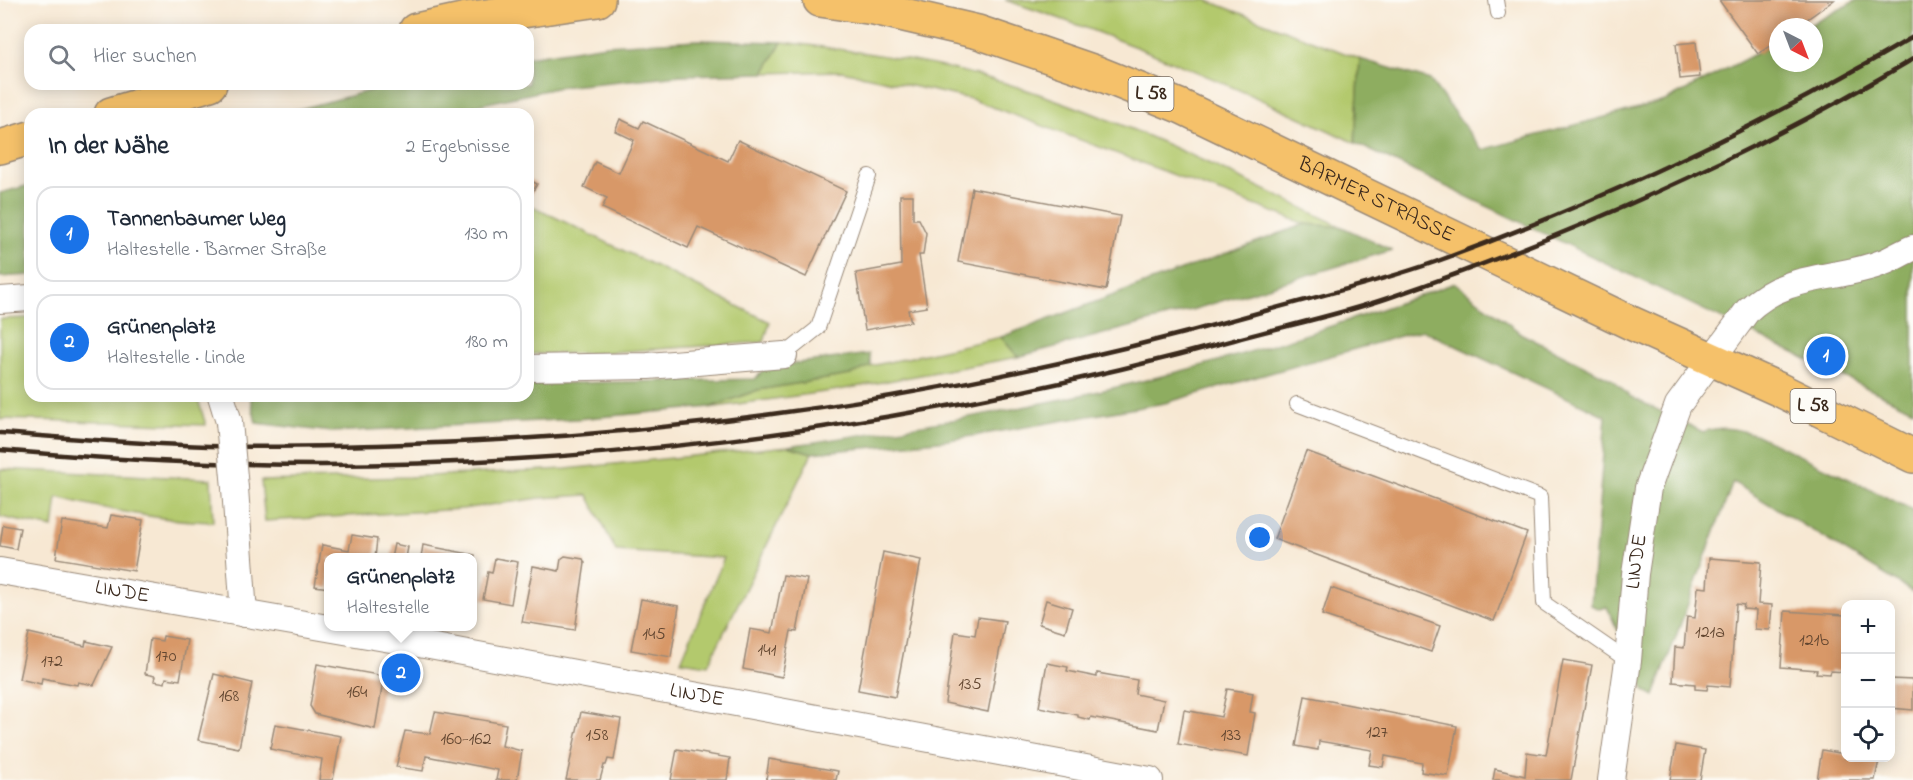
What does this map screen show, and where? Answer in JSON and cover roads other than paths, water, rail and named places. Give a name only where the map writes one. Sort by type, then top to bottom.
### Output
[{"type":"main road","points":[[433,24],[475,9],[598,0]]},
{"type":"main road","name":"BARMER STRASSE","points":[[820,0],[874,8],[978,32],[1095,72],[1182,106],[1631,323],[1713,358],[1913,456]]},
{"type":"main road","points":[[131,108],[190,90]]},
{"type":"main road","points":[[0,147],[24,140]]},
{"type":"street","name":"LINDE","points":[[1611,780],[1628,661],[1635,574],[1648,488],[1678,405],[1748,310],[1772,290],[1882,263],[1913,248]]},
{"type":"street","points":[[0,300],[24,298]]},
{"type":"street","points":[[534,368],[648,366],[784,355]]},
{"type":"street","points":[[223,402],[229,422],[244,614]]},
{"type":"street","name":"LINDE","points":[[0,571],[324,629]]},
{"type":"street","name":"LINDE","points":[[337,631],[1150,780]]},
{"type":"lane","points":[[784,355],[818,328],[868,176]]},
{"type":"lane","points":[[1297,404],[1540,497],[1544,603],[1628,661]]},
{"type":"railway","points":[[0,433],[230,447],[489,441],[710,422],[820,407],[1038,368],[1146,343],[1368,283],[1413,270],[1497,239],[1619,188],[1739,131],[1856,70],[1913,37]]},
{"type":"railway","points":[[0,450],[209,463],[338,465],[468,462],[597,453],[726,440],[855,422],[982,399],[1109,372],[1331,315],[1456,274],[1657,192],[1787,129],[1913,59]]},
{"type":"place","name":"Tannenbaumer Weg","points":[[1826,356]]},
{"type":"place","name":"Grünenplatz","points":[[401,673]]}]
